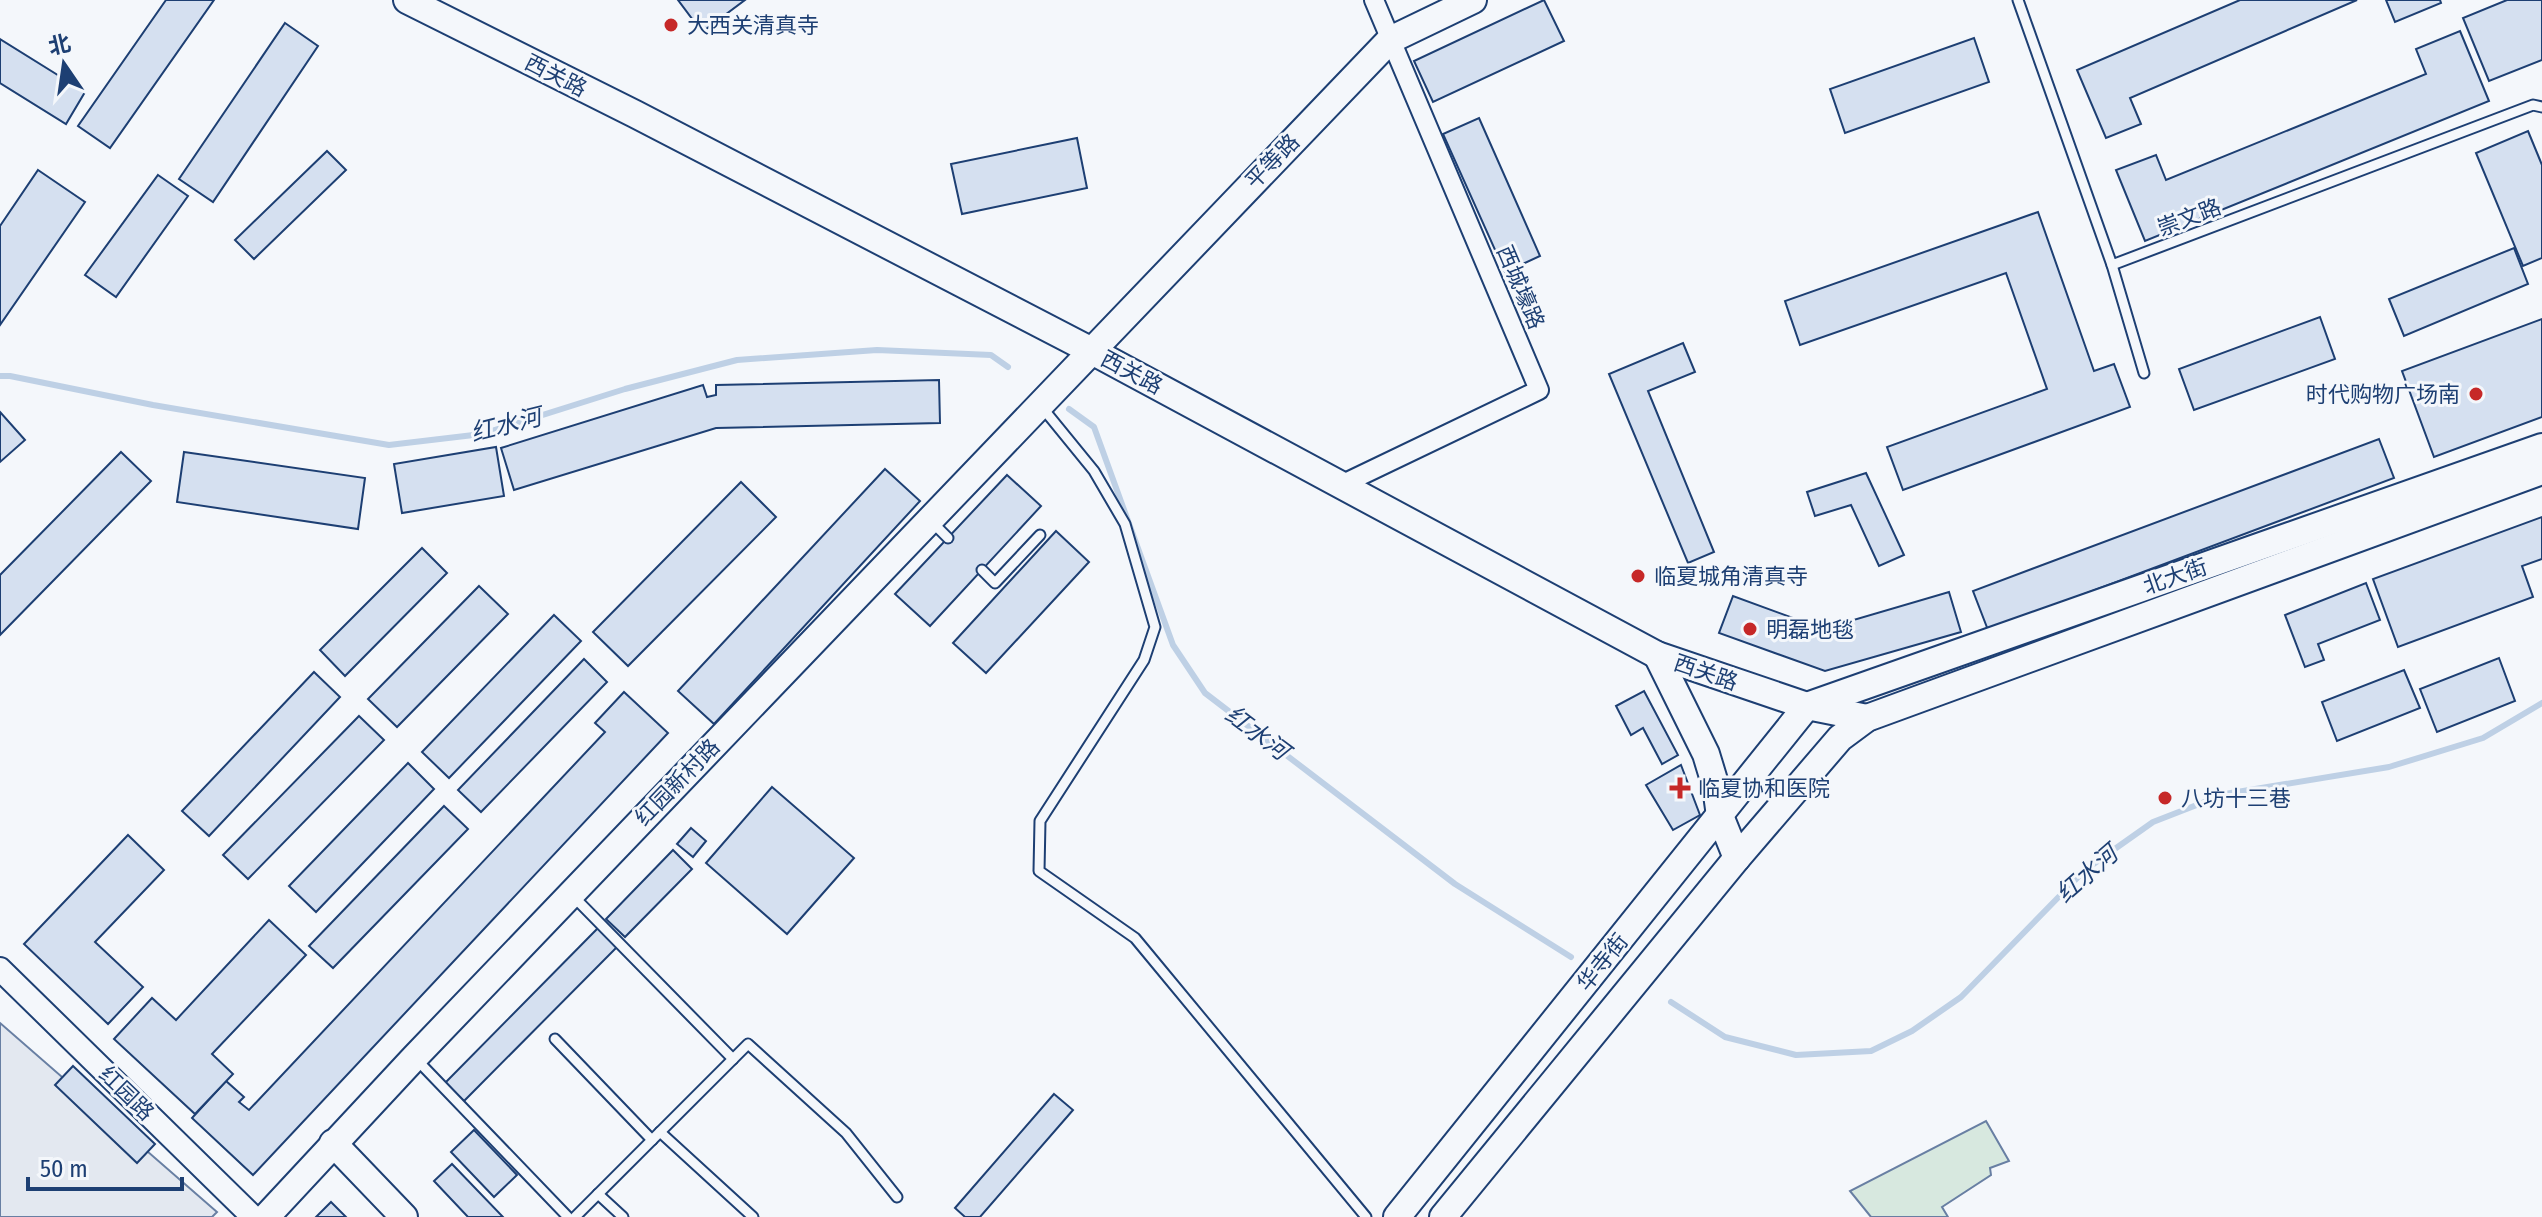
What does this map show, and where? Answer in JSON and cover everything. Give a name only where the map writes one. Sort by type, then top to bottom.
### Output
[{"type":"main road","name":"西关路","points":[[407,0],[635,114],[1090,350],[1657,655],[1807,706],[1867,718]]},
{"type":"main road","name":"平等路","points":[[1090,350],[1390,40],[1473,0]]},
{"type":"main road","name":"红园新村路","points":[[266,1217],[333,1143],[1090,350]]},
{"type":"main road","name":"北大街","points":[[1807,706],[2542,447]]},
{"type":"main road","name":"北大街","points":[[1867,718],[2542,471]]},
{"type":"main road","points":[[1657,655],[1706,754],[1716,787],[1720,816],[1737,858]]},
{"type":"main road","name":"华寺街","points":[[1397,1217],[1807,706]]},
{"type":"main road","name":"华寺街","points":[[1443,1217],[1737,858],[1840,738],[1867,718]]},
{"type":"main road","points":[[333,1143],[404,1217]]},
{"type":"street","name":"西城壕路","points":[[1341,485],[1539,390],[1374,0]]},
{"type":"street","name":"红园路","points":[[0,969],[253,1217]]},
{"type":"lane","points":[[2018,0],[2112,265],[2144,373]]},
{"type":"lane","name":"崇文路","points":[[2112,265],[2533,105],[2542,107]]},
{"type":"lane","points":[[1039,403],[1094,471],[1125,524],[1155,627],[1144,660],[1040,821],[1039,871],[1135,938],[1366,1217]]},
{"type":"lane","points":[[929,519],[948,538]]},
{"type":"lane","points":[[982,570],[995,583],[1040,535]]},
{"type":"lane","points":[[571,894],[733,1059]]},
{"type":"lane","points":[[555,1039],[652,1140]]},
{"type":"lane","points":[[575,1217],[748,1044],[846,1133],[897,1197]]},
{"type":"lane","points":[[414,1058],[568,1217]]},
{"type":"lane","points":[[660,1132],[753,1217]]},
{"type":"lane","points":[[598,1194],[623,1217]]},
{"type":"shaded area","points":[[0,1023],[217,1212],[212,1217],[0,1217]]},
{"type":"shaded area","points":[[1986,1121],[2009,1161],[1990,1168],[1991,1175],[1942,1207],[1948,1217],[1871,1217],[1850,1191]]},
{"type":"building","points":[[166,0],[214,0],[110,148],[78,126]]},
{"type":"building","points":[[678,0],[745,0],[702,32]]},
{"type":"building","points":[[1544,0],[1564,41],[1433,102],[1414,61]]},
{"type":"building","points":[[2240,0],[2357,0],[2130,98],[2141,124],[2106,138],[2077,70]]},
{"type":"building","points":[[2386,0],[2440,0],[2441,3],[2395,22]]},
{"type":"building","points":[[2507,0],[2542,0],[2542,60],[2489,81],[2463,18]]},
{"type":"building","points":[[285,23],[318,46],[213,202],[179,179]]},
{"type":"building","points":[[2460,31],[2489,101],[2145,241],[2116,170],[2156,155],[2166,180],[2426,74],[2416,49]]},
{"type":"building","points":[[1974,38],[1989,82],[1845,133],[1830,89]]},
{"type":"building","points":[[0,39],[85,92],[66,124],[0,83]]},
{"type":"building","points":[[1479,118],[1540,256],[1505,272],[1443,134]]},
{"type":"building","points":[[2528,131],[2542,165],[2542,258],[2523,266],[2476,153]]},
{"type":"building","points":[[1077,138],[1087,188],[962,214],[951,164]]},
{"type":"building","points":[[327,151],[346,170],[254,259],[235,240]]},
{"type":"building","points":[[38,170],[85,202],[0,325],[0,226]]},
{"type":"building","points":[[158,175],[188,196],[116,297],[85,275]]},
{"type":"building","points":[[2038,212],[2094,371],[2114,364],[2130,407],[1903,490],[1887,447],[2047,389],[2006,273],[1800,345],[1785,301]]},
{"type":"building","points":[[2514,248],[2528,284],[2404,336],[2389,299]]},
{"type":"building","points":[[2320,317],[2335,359],[2194,410],[2179,369]]},
{"type":"building","name":"时代购物广场南","points":[[2542,319],[2542,417],[2434,457],[2402,371]]},
{"type":"building","points":[[1683,343],[1695,372],[1648,391],[1714,552],[1688,563],[1609,374]]},
{"type":"building","points":[[939,380],[940,423],[716,428],[514,490],[501,448],[703,385],[707,397],[716,395],[716,385]]},
{"type":"building","points":[[0,412],[25,440],[0,462]]},
{"type":"building","points":[[2379,439],[2394,478],[1988,630],[1973,591]]},
{"type":"building","points":[[496,447],[504,496],[402,513],[394,464]]},
{"type":"building","points":[[121,452],[151,481],[0,635],[0,575]]},
{"type":"building","points":[[184,452],[365,478],[358,529],[177,502]]},
{"type":"building","points":[[885,469],[920,501],[714,724],[678,691]]},
{"type":"building","points":[[1866,473],[1904,555],[1879,566],[1851,505],[1815,516],[1807,492]]},
{"type":"building","points":[[1007,475],[1041,506],[930,626],[895,594]]},
{"type":"building","points":[[741,482],[776,517],[628,666],[593,632]]},
{"type":"building","points":[[2542,517],[2542,559],[2522,566],[2533,597],[2398,647],[2373,579]]},
{"type":"building","points":[[1056,531],[1089,562],[986,673],[953,643]]},
{"type":"building","points":[[422,548],[447,573],[345,676],[320,650]]},
{"type":"building","points":[[2366,583],[2380,620],[2318,644],[2324,660],[2305,667],[2285,615]]},
{"type":"building","points":[[479,586],[508,614],[397,727],[368,699]]},
{"type":"building","points":[[1949,592],[1961,632],[1825,671],[1719,633],[1733,596],[1823,629]]},
{"type":"building","points":[[554,615],[581,641],[449,778],[422,752]]},
{"type":"building","points":[[2499,658],[2515,701],[2437,732],[2420,689]]},
{"type":"building","points":[[584,659],[607,682],[481,812],[458,790]]},
{"type":"building","points":[[2404,670],[2420,708],[2337,741],[2322,702]]},
{"type":"building","points":[[314,672],[340,697],[209,836],[182,811]]},
{"type":"building","points":[[1644,691],[1678,755],[1662,764],[1643,728],[1631,735],[1616,706]]},
{"type":"building","points":[[624,692],[668,733],[253,1175],[192,1118],[226,1081],[244,1097],[239,1102],[249,1110],[605,732],[595,723]]},
{"type":"building","points":[[359,716],[384,740],[248,879],[223,855]]},
{"type":"building","points":[[408,763],[434,789],[316,912],[289,886]]},
{"type":"building","points":[[1681,765],[1700,815],[1673,830],[1646,785]]},
{"type":"building","points":[[772,787],[854,858],[787,934],[706,863]]},
{"type":"building","points":[[444,806],[468,829],[333,968],[309,946]]},
{"type":"building","points":[[691,828],[706,841],[693,857],[677,844]]},
{"type":"building","points":[[128,835],[164,870],[95,942],[143,987],[108,1024],[24,944]]},
{"type":"building","points":[[673,850],[692,869],[625,937],[606,919]]},
{"type":"building","points":[[269,920],[306,955],[212,1054],[233,1074],[195,1114],[114,1039],[152,998],[176,1020]]},
{"type":"building","points":[[598,928],[617,947],[464,1101],[445,1083]]},
{"type":"building","points":[[73,1066],[155,1144],[137,1163],[55,1085]]},
{"type":"building","points":[[1054,1094],[1073,1110],[980,1217],[965,1217],[955,1208]]},
{"type":"building","points":[[474,1130],[517,1175],[494,1197],[451,1152]]},
{"type":"building","points":[[452,1164],[503,1217],[468,1217],[434,1181]]},
{"type":"building","points":[[331,1202],[346,1217],[316,1217]]},
{"type":"waterway","name":"红水河","points":[[0,376],[389,445],[482,434],[625,389],[737,360],[877,350],[991,355],[1008,367]]},
{"type":"waterway","name":"红水河","points":[[1069,409],[1094,427],[1173,645],[1205,693],[1455,884],[1571,957]]},
{"type":"waterway","name":"红水河","points":[[1671,1002],[1725,1037],[1796,1055],[1871,1051],[1912,1031],[1961,997],[2085,870],[2153,822],[2225,794],[2389,767],[2483,738],[2542,703]]},
{"type":"place","name":"大西关清真寺","points":[[671,25]]},
{"type":"place","name":"时代购物广场南","points":[[2476,394]]},
{"type":"place","name":"临夏城角清真寺","points":[[1638,576]]},
{"type":"place","name":"明磊地毯","points":[[1750,629]]},
{"type":"place","name":"临夏协和医院","points":[[1680,788]]},
{"type":"place","name":"八坊十三巷","points":[[2165,798]]}]
